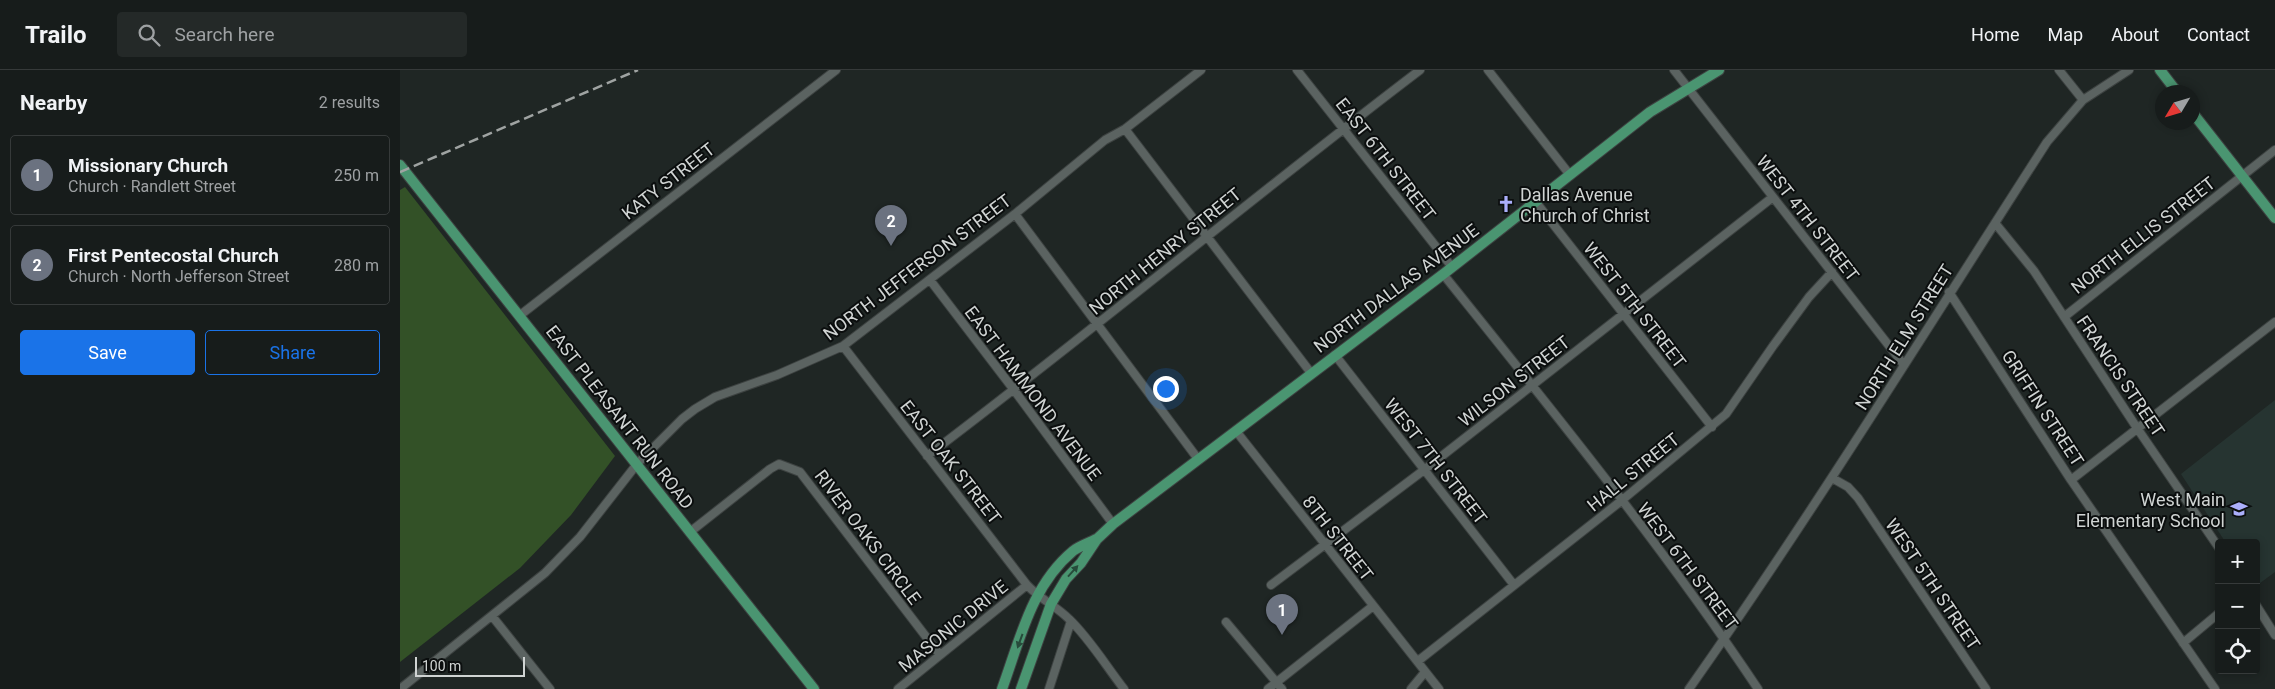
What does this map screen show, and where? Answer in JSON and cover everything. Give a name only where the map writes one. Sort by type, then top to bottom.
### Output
[{"type":"main road","name":"NORTH DALLAS AVENUE","points":[[1021,689],[1051,604],[1066,579],[1081,563],[1097,539],[1113,524],[1452,268],[1650,112],[1719,70]]},
{"type":"main road","points":[[2160,70],[2172,85]]},
{"type":"main road","points":[[2200,122],[2275,218]]},
{"type":"main road","name":"EAST PLEASANT RUN ROAD","points":[[400,165],[814,689]]},
{"type":"main road","name":"NORTH DALLAS AVENUE","points":[[1002,689],[1036,595],[1052,572],[1074,550],[1097,539]]},
{"type":"street","name":"KATY STREET","points":[[519,316],[836,70]]},
{"type":"street","name":"NORTH JEFFERSON STREET","points":[[400,689],[530,586],[567,551],[637,464],[682,419],[715,397],[777,375],[843,346],[1015,214],[1105,140],[1126,129],[1201,70]]},
{"type":"street","name":"EAST 6TH STREET","points":[[1297,70],[1452,268]]},
{"type":"street","name":"NORTH HENRY STREET","points":[[927,456],[1014,390],[1420,70]]},
{"type":"street","points":[[1488,70],[1570,175]]},
{"type":"street","name":"WEST 4TH STREET","points":[[1674,70],[1904,365]]},
{"type":"street","points":[[2059,70],[2083,100]]},
{"type":"street","name":"NORTH ELM STREET","points":[[1689,689],[1725,639],[1832,478],[2048,142],[2083,100],[2129,70]]},
{"type":"street","points":[[1126,129],[1206,237],[1311,373]]},
{"type":"street","name":"NORTH ELLIS STREET","points":[[2064,317],[2275,150]]},
{"type":"street","name":"WILSON STREET","points":[[1271,585],[1424,470],[1773,197]]},
{"type":"street","name":"WEST 5TH STREET","points":[[1535,201],[1712,427]]},
{"type":"street","points":[[1015,214],[1198,459]]},
{"type":"street","name":"FRANCIS STREET","points":[[1995,223],[2034,271],[2215,542]]},
{"type":"street","name":"HALL STREET","points":[[1418,662],[1621,501],[1726,414],[1809,297],[1832,272]]},
{"type":"street","name":"WEST 6TH STREET","points":[[1443,274],[1621,501],[1725,639],[1758,689]]},
{"type":"street","name":"EAST HAMMOND AVENUE","points":[[930,280],[1113,524]]},
{"type":"street","name":"GRIFFIN STREET","points":[[1950,292],[2071,480],[2215,689]]},
{"type":"street","points":[[2071,480],[2275,322]]},
{"type":"street","name":"EAST OAK STREET","points":[[843,346],[1027,586],[1071,621],[1124,689]]},
{"type":"street","name":"WEST 7TH STREET","points":[[1335,355],[1514,585]]},
{"type":"street","name":"8TH STREET","points":[[1236,431],[1425,672]]},
{"type":"street","name":"RIVER OAKS CIRCLE","points":[[690,532],[770,470],[779,464],[788,466],[800,472],[940,655]]},
{"type":"street","name":"WEST 5TH STREET","points":[[1832,478],[1848,487],[1858,498],[1986,689]]},
{"type":"street","name":"MASONIC DRIVE","points":[[898,689],[1027,586]]},
{"type":"street","points":[[1268,689],[1373,606]]},
{"type":"street","points":[[2260,611],[2275,635]]},
{"type":"street","points":[[492,616],[550,689]]},
{"type":"street","points":[[2183,643],[2215,616]]},
{"type":"street","points":[[1049,689],[1071,621]]},
{"type":"street","points":[[1226,622],[1282,689]]},
{"type":"street","points":[[1411,689],[1425,672],[1439,689]]},
{"type":"shaded area","name":"West Main Elementary School","points":[[2275,400],[2275,572],[2260,583],[2260,539],[2223,539],[2181,474]]},
{"type":"green space","points":[[405,187],[615,456],[571,515],[520,568],[400,662],[400,190]]},
{"type":"railway","points":[[400,172],[638,70]]},
{"type":"place","name":"Dallas Avenue Church of Christ","points":[[1506,204]]},
{"type":"place","name":"First Pentecostal Church","points":[[891,246]]},
{"type":"place","name":"West Main Elementary School","points":[[2239,509]]},
{"type":"place","name":"Missionary Church","points":[[1282,635]]}]
